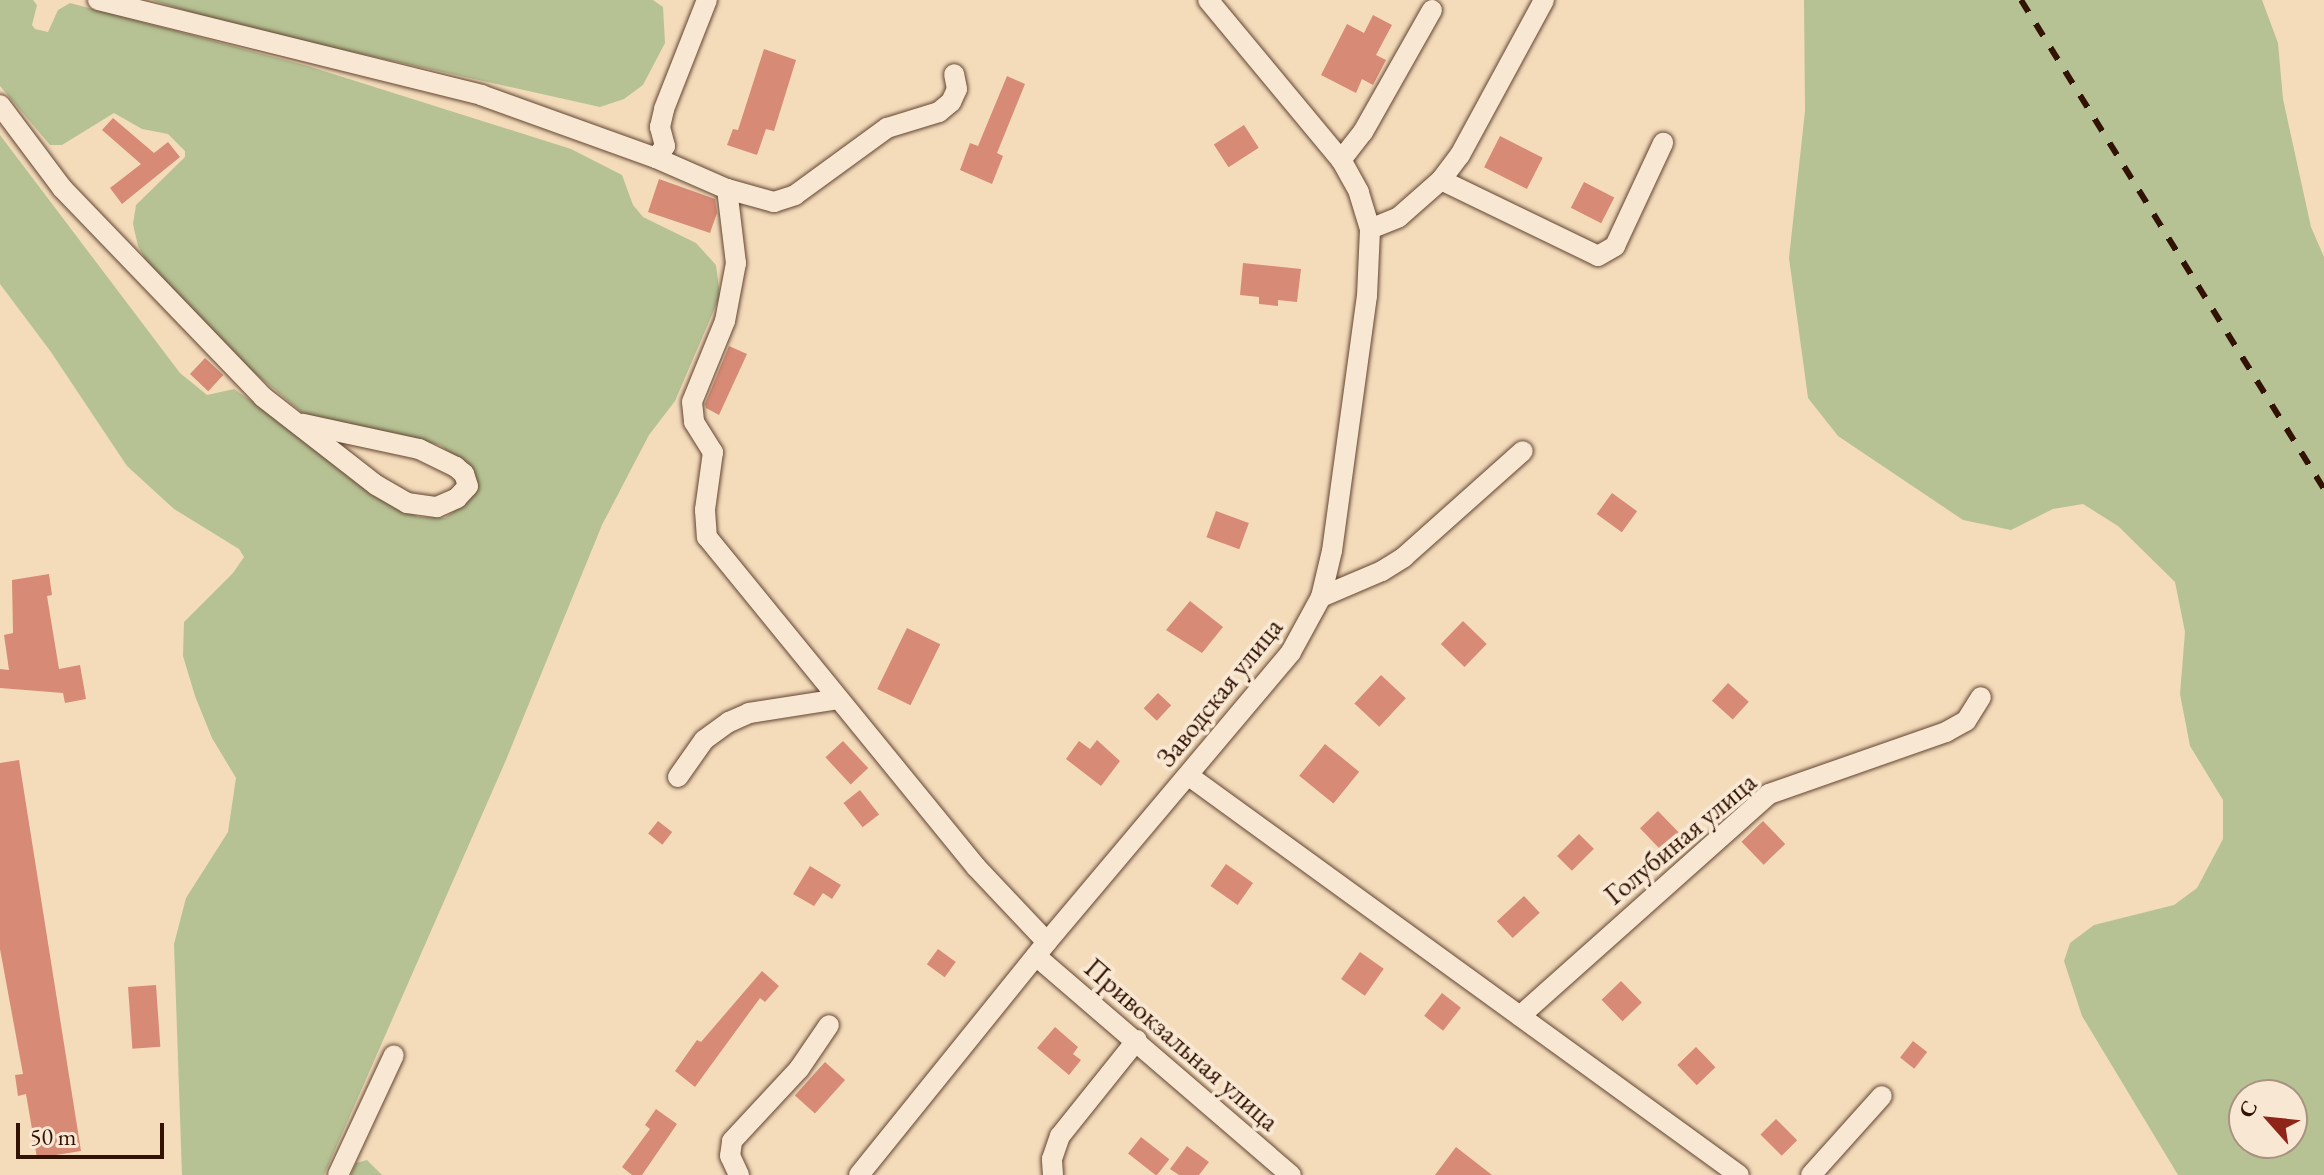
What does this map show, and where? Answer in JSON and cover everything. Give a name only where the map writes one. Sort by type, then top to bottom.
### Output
[{"type":"street","points":[[98,0],[481,95],[656,158],[727,189],[774,202],[795,195],[887,128],[939,112],[951,102],[957,89],[954,74]]},
{"type":"street","points":[[656,158],[665,146],[660,127],[664,109],[707,0]]},
{"type":"street","name":"Заводская улица","points":[[859,1175],[1042,949],[1291,652],[1321,597],[1332,551],[1367,296],[1370,229],[1359,192],[1341,160],[1208,0]]},
{"type":"street","points":[[1370,229],[1399,217],[1441,180],[1460,155],[1544,0]]},
{"type":"street","points":[[1341,160],[1363,132],[1432,10]]},
{"type":"street","points":[[0,105],[62,188],[251,385],[376,485],[407,503],[437,507],[457,498],[468,486],[464,474],[456,467],[419,449],[303,424]]},
{"type":"street","points":[[1441,180],[1598,256],[1615,246],[1663,143]]},
{"type":"street","name":"Привокзальная улица","points":[[727,189],[736,263],[725,321],[692,402],[694,422],[713,452],[705,510],[707,537],[1042,949],[1137,1040],[1291,1175]]},
{"type":"street","points":[[1321,597],[1382,571],[1404,557],[1523,451]]},
{"type":"street","name":"Голубиная улица","points":[[1520,1016],[1769,794],[1946,732],[1966,721],[1981,697]]},
{"type":"street","points":[[678,777],[704,740],[729,722],[749,713],[838,699]]},
{"type":"street","points":[[1189,776],[1739,1175]]},
{"type":"street","points":[[739,1175],[730,1156],[732,1141],[799,1069],[829,1025]]},
{"type":"street","points":[[1053,1175],[1052,1159],[1060,1136],[1137,1040]]},
{"type":"street","points":[[338,1175],[394,1055]]},
{"type":"street","points":[[1811,1175],[1882,1096]]},
{"type":"green space","points":[[0,0],[33,0],[37,5],[32,25],[35,29],[48,32],[58,10],[70,3],[308,66],[571,149],[622,175],[633,205],[643,217],[696,243],[716,265],[720,296],[675,401],[649,435],[602,525],[506,760],[324,1175],[182,1175],[174,944],[186,898],[228,832],[236,778],[212,738],[195,696],[183,656],[184,622],[233,573],[244,557],[239,549],[174,509],[127,466],[51,352],[0,284],[0,135],[180,373],[207,395],[234,389],[300,434],[383,499],[418,517],[445,518],[470,499],[475,473],[440,445],[304,414],[251,370],[147,262],[138,246],[133,224],[136,205],[185,157],[185,151],[168,134],[142,129],[114,113],[62,145],[50,145],[0,86]]},
{"type":"green space","points":[[152,0],[653,0],[663,7],[665,43],[643,85],[624,99],[600,107],[231,25]]},
{"type":"green space","points":[[1804,0],[2262,0],[2278,43],[2283,99],[2311,227],[2324,257],[2324,1175],[2178,1175],[2082,1016],[2064,961],[2070,943],[2094,925],[2174,905],[2197,888],[2223,839],[2223,800],[2190,746],[2180,694],[2185,632],[2175,582],[2118,526],[2083,504],[2053,509],[2011,530],[1963,520],[1838,436],[1808,398],[1789,258],[1805,111]]},
{"type":"green space","points":[[367,1160],[382,1175],[351,1175],[356,1163]]},
{"type":"building","points":[[1373,15],[1392,25],[1376,55],[1386,60],[1373,85],[1362,79],[1356,93],[1321,75],[1347,24],[1364,33]]},
{"type":"building","points":[[764,49],[796,60],[774,131],[766,129],[757,155],[727,145],[733,129],[738,130]]},
{"type":"building","points":[[1007,76],[1025,84],[997,153],[1003,156],[992,184],[960,170],[970,143],[978,146]]},
{"type":"building","points":[[113,118],[154,153],[168,142],[180,157],[122,204],[110,188],[141,164],[102,130]]},
{"type":"building","points":[[1244,125],[1259,148],[1229,167],[1214,145]]},
{"type":"building","points":[[1500,136],[1543,158],[1527,189],[1484,167]]},
{"type":"building","points":[[659,179],[715,199],[717,213],[710,233],[648,212]]},
{"type":"building","points":[[1584,182],[1614,197],[1601,223],[1571,208]]},
{"type":"building","points":[[1243,263],[1301,269],[1297,302],[1278,300],[1278,306],[1259,304],[1259,297],[1240,295]]},
{"type":"building","points":[[729,346],[747,354],[719,415],[706,408],[705,404]]},
{"type":"building","points":[[205,358],[223,375],[208,391],[190,374]]},
{"type":"building","points":[[1612,493],[1637,511],[1622,532],[1597,514]]},
{"type":"building","points":[[1216,511],[1249,523],[1239,549],[1206,537]]},
{"type":"building","points":[[49,574],[52,595],[47,596],[59,669],[80,665],[86,699],[65,703],[63,693],[0,688],[0,669],[9,670],[4,635],[13,633],[12,580]]},
{"type":"building","points":[[1190,601],[1223,627],[1202,653],[1166,630]]},
{"type":"building","points":[[1463,621],[1487,644],[1465,667],[1441,644]]},
{"type":"building","points":[[907,628],[940,644],[910,705],[877,689]]},
{"type":"building","points":[[1381,675],[1406,698],[1379,727],[1354,704]]},
{"type":"building","points":[[1728,683],[1749,702],[1733,720],[1712,701]]},
{"type":"building","points":[[1158,693],[1171,705],[1157,721],[1144,708]]},
{"type":"building","points":[[1097,740],[1120,761],[1101,786],[1066,759],[1079,741],[1090,749]]},
{"type":"building","points":[[843,741],[868,768],[851,784],[825,757]]},
{"type":"building","points":[[1325,744],[1359,772],[1333,804],[1299,776]]},
{"type":"building","points":[[19,760],[81,1151],[37,1158],[26,1094],[18,1096],[15,1075],[23,1074],[0,949],[0,763]]},
{"type":"building","points":[[860,790],[879,814],[863,827],[843,803]]},
{"type":"building","points":[[1658,811],[1680,834],[1662,851],[1640,828]]},
{"type":"building","points":[[658,821],[672,832],[662,845],[648,834]]},
{"type":"building","points":[[1763,821],[1785,844],[1764,865],[1741,842]]},
{"type":"building","points":[[1579,834],[1594,849],[1572,871],[1557,856]]},
{"type":"building","points":[[1226,864],[1253,883],[1238,905],[1211,886]]},
{"type":"building","points":[[810,866],[841,885],[832,899],[823,893],[814,906],[793,894]]},
{"type":"building","points":[[1524,896],[1540,913],[1513,938],[1497,921]]},
{"type":"building","points":[[938,949],[956,962],[945,977],[927,964]]},
{"type":"building","points":[[1360,952],[1384,969],[1365,996],[1341,979]]},
{"type":"building","points":[[762,971],[779,986],[765,1002],[760,998],[695,1087],[675,1071],[697,1040],[701,1042]]},
{"type":"building","points":[[1621,981],[1642,1003],[1622,1021],[1602,1000]]},
{"type":"building","points":[[156,985],[160,1047],[132,1049],[128,987]]},
{"type":"building","points":[[1442,993],[1461,1008],[1443,1031],[1424,1016]]},
{"type":"building","points":[[1055,1027],[1078,1047],[1073,1054],[1081,1060],[1069,1075],[1037,1048]]},
{"type":"building","points":[[1913,1041],[1927,1052],[1914,1069],[1900,1058]]},
{"type":"building","points":[[1696,1047],[1715,1067],[1697,1085],[1677,1065]]},
{"type":"building","points":[[825,1062],[845,1080],[815,1114],[795,1095]]},
{"type":"building","points":[[656,1109],[677,1124],[642,1175],[632,1175],[622,1167],[650,1129],[645,1125]]},
{"type":"building","points":[[1776,1119],[1797,1140],[1782,1156],[1760,1135]]},
{"type":"building","points":[[1141,1137],[1169,1159],[1156,1175],[1128,1154]]},
{"type":"building","points":[[1187,1146],[1209,1162],[1199,1175],[1179,1175],[1170,1169]]},
{"type":"building","points":[[1456,1147],[1492,1175],[1435,1175]]},
{"type":"railway","points":[[2021,0],[2324,489]]}]
